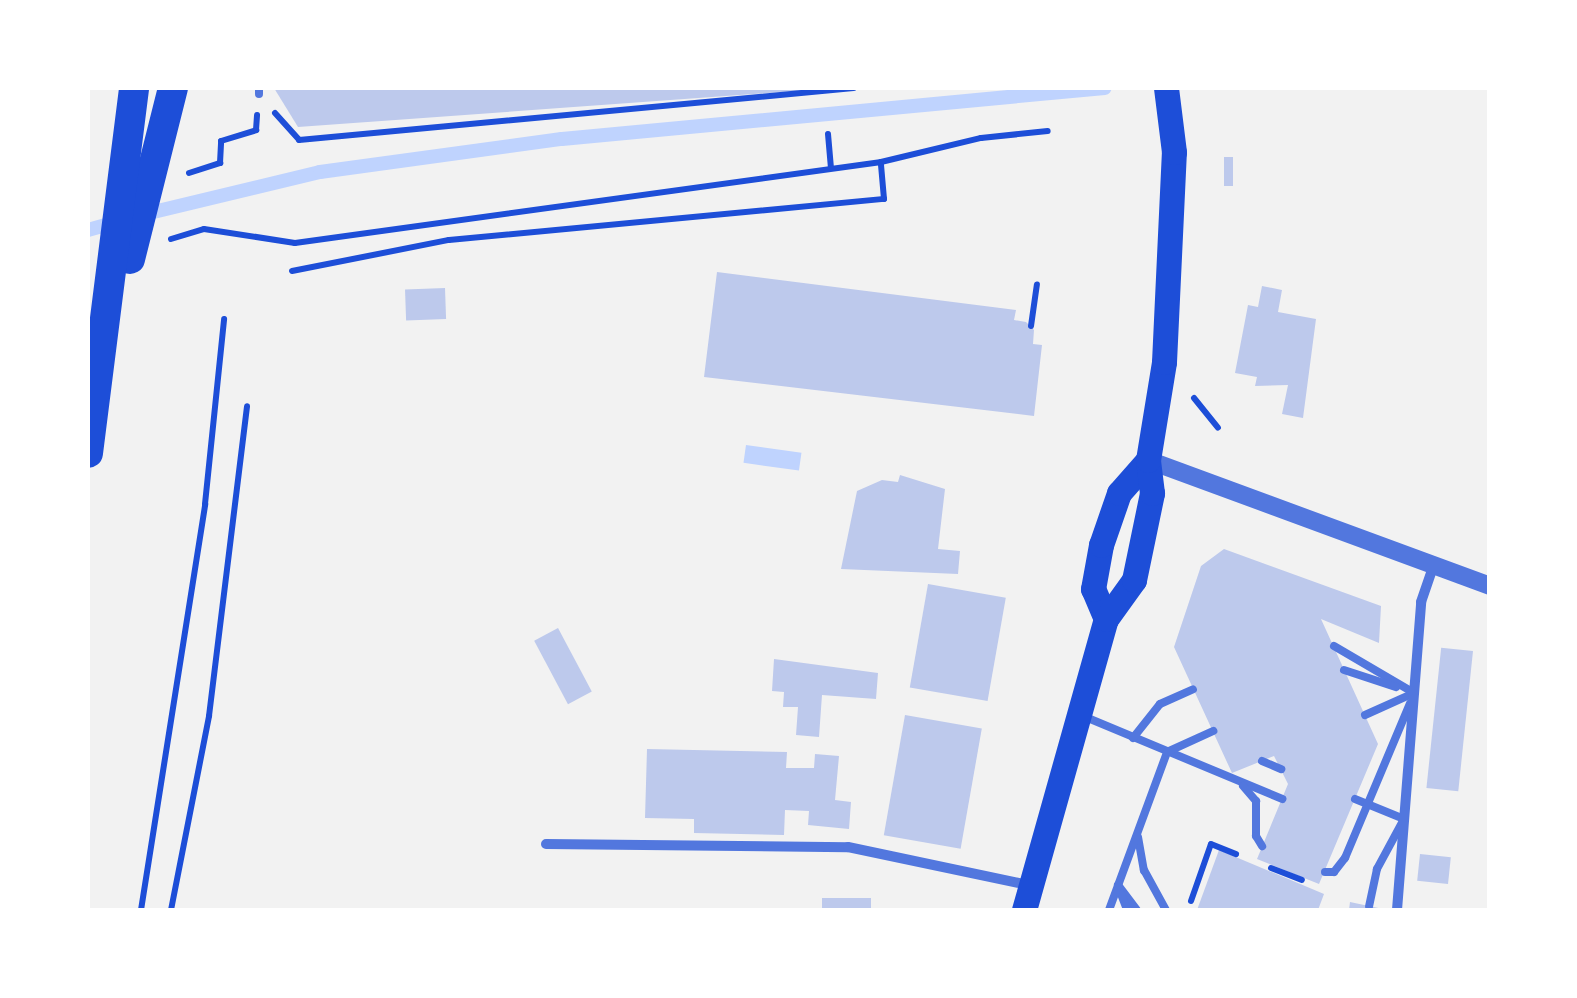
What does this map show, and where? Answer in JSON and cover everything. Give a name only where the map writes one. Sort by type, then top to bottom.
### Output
[{"type":"highway","points":[[88,453],[115,296],[134,88]]},
{"type":"highway","points":[[115,296],[173,88]]},
{"type":"main road","points":[[1027,898],[1106,619],[1134,580],[1152,494],[1148,460],[1164,362],[1174,152],[1166,88]]},
{"type":"main road","points":[[1106,619],[1093,589],[1102,545],[1119,493],[1148,460]]},
{"type":"street","points":[[1148,460],[1490,586]]},
{"type":"street","points":[[1398,910],[1421,602],[1434,565]]},
{"type":"street","points":[[546,844],[848,847],[1027,898]]},
{"type":"lane","points":[[1334,646],[1414,693]]},
{"type":"lane","points":[[1344,670],[1414,693]]},
{"type":"lane","points":[[1133,738],[1160,704],[1194,689]]},
{"type":"lane","points":[[1365,715],[1414,693]]},
{"type":"lane","points":[[1325,872],[1342,863],[1414,693]]},
{"type":"lane","points":[[1079,714],[1282,799]]},
{"type":"lane","points":[[1109,910],[1167,752],[1213,731]]},
{"type":"lane","points":[[1262,761],[1281,769]]},
{"type":"lane","points":[[1229,775],[1252,794],[1262,846]]},
{"type":"lane","points":[[1365,776],[1377,781]]},
{"type":"lane","points":[[1355,799],[1404,819],[1377,869],[1369,906]]},
{"type":"lane","points":[[1142,823],[1140,856],[1166,910]]},
{"type":"lane","points":[[1345,824],[1357,829]]},
{"type":"lane","points":[[1118,885],[1126,910]]},
{"type":"lane","points":[[1118,885],[1137,910]]},
{"type":"path","points":[[259,91],[299,140],[854,88]]},
{"type":"path","points":[[220,163],[220,140],[256,130],[256,124]]},
{"type":"path","points":[[154,244],[204,229],[295,243],[881,162],[981,138],[1048,131]]},
{"type":"path","points":[[828,134],[831,168]]},
{"type":"path","points":[[292,271],[448,240],[884,199],[881,162]]},
{"type":"path","points":[[1031,326],[1037,284]]},
{"type":"path","points":[[142,910],[205,504],[224,319]]},
{"type":"path","points":[[171,910],[209,716],[248,406]]},
{"type":"path","points":[[1188,910],[1212,844],[1247,858]]},
{"type":"path","points":[[1264,865],[1308,882]]},
{"type":"water","points":[[746,445],[801,453],[799,471],[743,463]]},
{"type":"building","points":[[274,88],[810,88],[810,90],[298,127]]},
{"type":"building","points":[[1224,157],[1233,157],[1233,186],[1224,186]]},
{"type":"building","points":[[717,272],[1016,310],[1014,320],[1026,322],[1034,330],[1033,344],[1042,345],[1034,416],[704,377]]},
{"type":"building","points":[[1262,286],[1282,290],[1278,312],[1316,319],[1303,418],[1282,414],[1288,385],[1255,386],[1257,377],[1235,373],[1248,305],[1258,307]]},
{"type":"building","points":[[445,288],[446,319],[406,320],[405,289]]},
{"type":"building","points":[[900,475],[945,489],[938,549],[960,551],[958,574],[841,569],[857,491],[882,480],[898,482]]},
{"type":"building","points":[[1224,549],[1381,606],[1379,643],[1321,619],[1378,744],[1319,884],[1257,859],[1288,784],[1274,756],[1232,773],[1174,647],[1201,566]]},
{"type":"building","points":[[928,584],[1006,598],[988,701],[910,687]]},
{"type":"building","points":[[558,628],[592,692],[568,704],[534,641]]},
{"type":"building","points":[[1441,648],[1473,651],[1458,791],[1426,788]]},
{"type":"building","points":[[774,659],[878,673],[876,699],[822,695],[819,737],[796,735],[798,707],[783,707],[784,692],[772,691]]},
{"type":"building","points":[[905,715],[982,729],[961,849],[884,835]]},
{"type":"building","points":[[647,749],[787,752],[786,768],[814,768],[815,754],[839,756],[835,800],[851,802],[849,829],[808,825],[809,811],[785,810],[784,835],[694,833],[694,819],[645,818]]},
{"type":"building","points":[[1219,850],[1324,894],[1318,910],[1197,910]]},
{"type":"building","points":[[1420,854],[1451,857],[1448,884],[1417,881]]},
{"type":"building","points":[[822,898],[871,898],[871,910],[822,910]]},
{"type":"building","points":[[1350,902],[1383,909],[1383,910],[1349,910]]},
{"type":"waterway","points":[[141,215],[320,172],[562,139],[1105,88]]},
{"type":"waterway","points":[[88,230],[120,221]]}]
